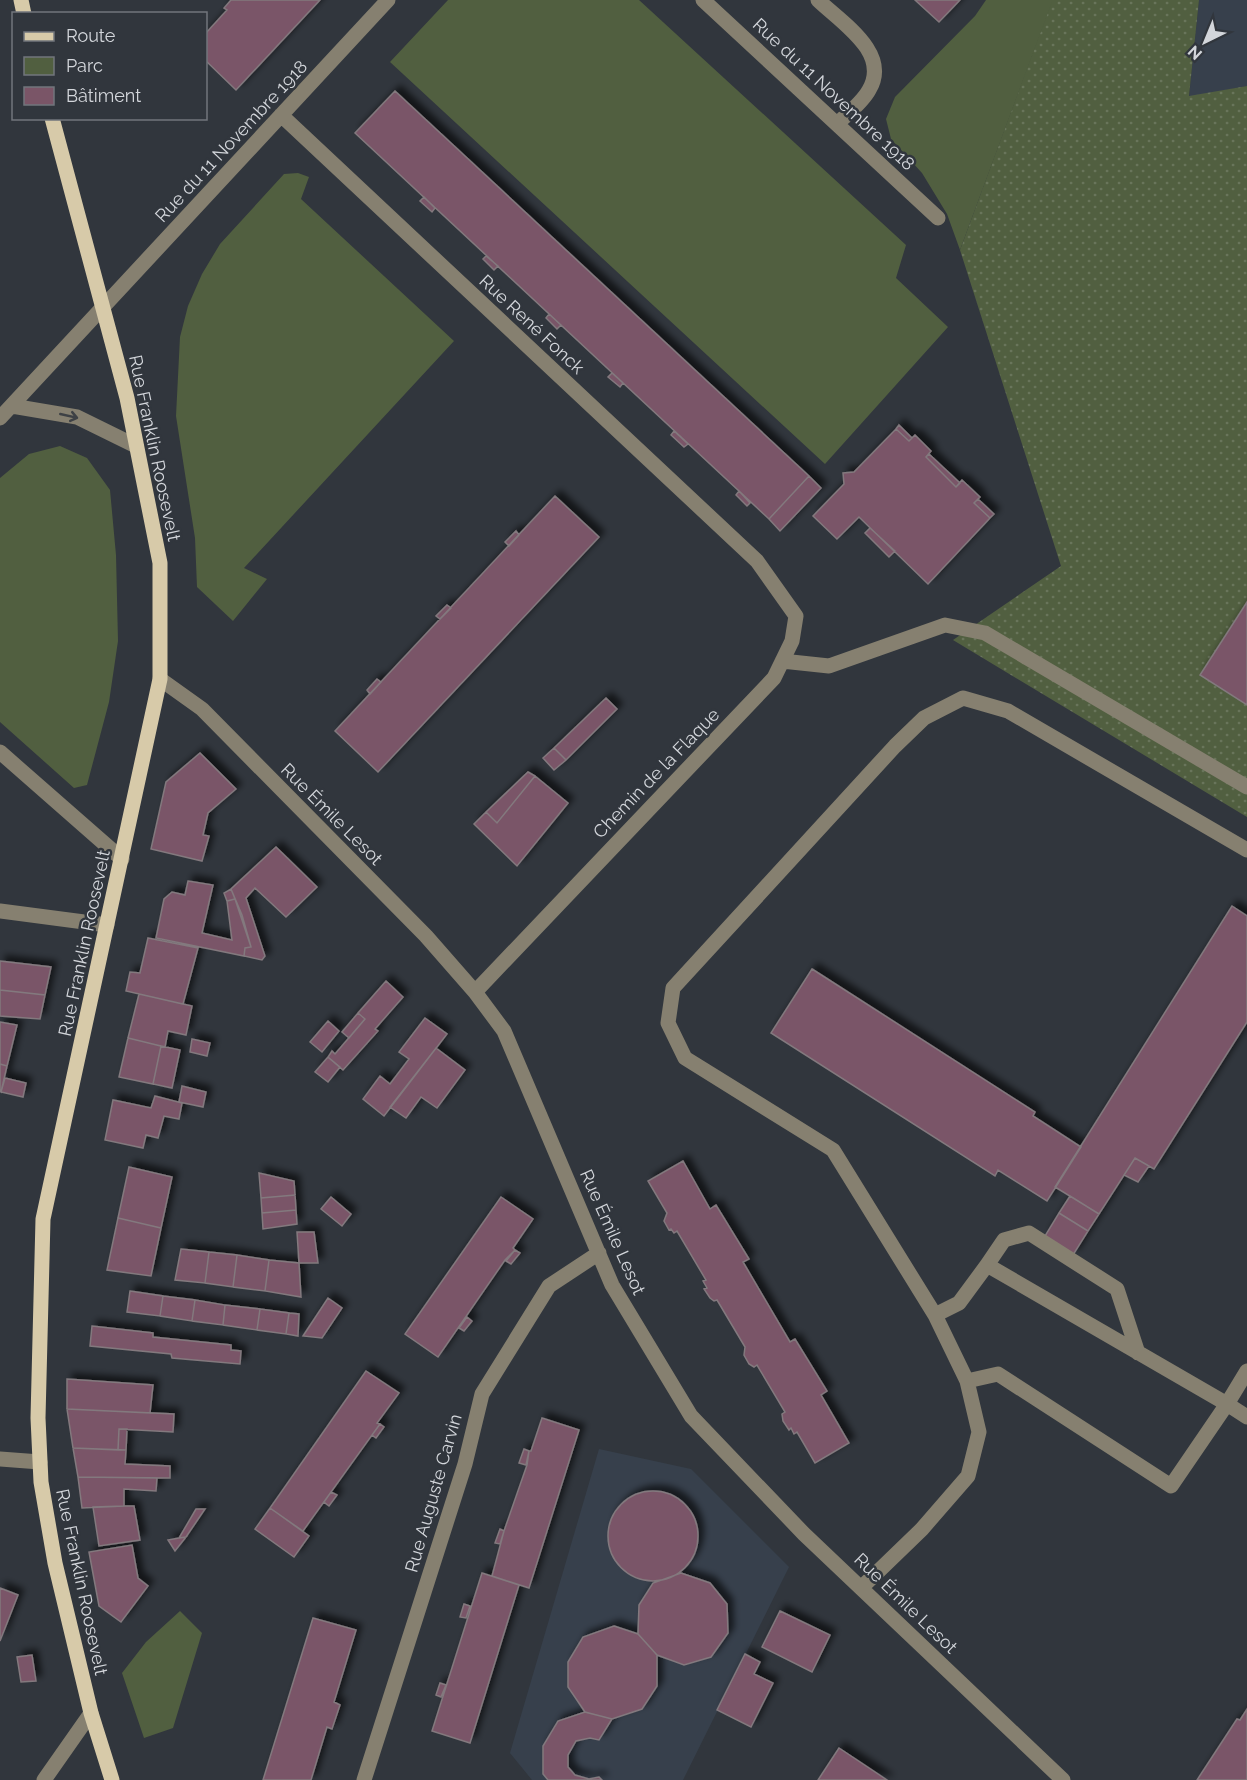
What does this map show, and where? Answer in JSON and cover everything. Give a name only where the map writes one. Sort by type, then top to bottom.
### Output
[{"type":"main road","name":"Rue Franklin Roosevelt","points":[[53,120],[103,308],[136,446],[160,563],[160,679],[43,1218],[38,1418],[40,1461],[55,1563],[91,1713],[112,1780]]},
{"type":"street","name":"Rue du 11 Novembre 1918","points":[[0,418],[388,0]]},
{"type":"street","name":"Rue du 11 Novembre 1918","points":[[703,0],[938,218]]},
{"type":"street","points":[[818,0],[870,50],[877,73],[868,92],[837,124]]},
{"type":"street","name":"Rue René Fonck","points":[[281,115],[757,561]]},
{"type":"street","points":[[12,406],[77,417],[136,446]]},
{"type":"street","name":"Chemin de la Flaque","points":[[475,992],[774,678],[792,641],[796,616],[776,584],[757,561]]},
{"type":"street","points":[[782,661],[829,666],[945,625],[985,633],[1247,788]]},
{"type":"street","name":"Rue Émile Lesot","points":[[160,679],[202,709],[426,936],[475,992],[504,1031],[612,1286],[691,1416],[804,1534],[1058,1778]]},
{"type":"street","points":[[861,1588],[921,1528],[968,1476],[980,1432],[967,1381],[935,1315],[833,1150],[685,1058],[668,1023],[673,988],[895,746],[924,718],[963,698],[1008,711],[1247,850]]},
{"type":"street","points":[[0,752],[122,859]]},
{"type":"street","points":[[0,911],[108,925]]},
{"type":"street","points":[[935,1315],[959,1303],[1004,1240],[1029,1233],[1117,1289],[1138,1353]]},
{"type":"street","name":"Rue Auguste Carvin","points":[[364,1780],[465,1464],[482,1394],[549,1286],[599,1253]]},
{"type":"street","points":[[987,1265],[1247,1417]]},
{"type":"street","points":[[967,1381],[998,1374],[1171,1486],[1247,1371]]},
{"type":"street","points":[[0,1459],[40,1461]]},
{"type":"street","points":[[44,1780],[91,1713]]},
{"type":"shaded area","points":[[1199,0],[1247,0],[1247,86],[1189,97]]},
{"type":"shaded area","points":[[599,1449],[691,1469],[789,1567],[683,1780],[532,1780],[510,1753]]},
{"type":"green space","points":[[448,0],[639,0],[906,245],[896,278],[948,327],[825,464],[390,62]]},
{"type":"green space","points":[[986,0],[1052,0],[1052,2],[960,250],[947,214],[922,173],[891,139],[886,119],[895,97],[975,16]]},
{"type":"green space","points":[[1052,0],[1199,0],[1189,96],[1247,86],[1247,817],[953,640],[1061,566],[960,250]]},
{"type":"green space","points":[[298,173],[309,177],[301,199],[454,341],[244,568],[267,579],[233,621],[197,587],[195,538],[176,416],[180,337],[188,306],[202,274],[220,244],[284,174]]},
{"type":"green space","points":[[60,446],[87,458],[110,490],[116,555],[118,641],[109,702],[87,785],[74,788],[0,722],[0,478],[29,454]]},
{"type":"green space","points":[[180,1611],[202,1633],[173,1728],[144,1738],[122,1673],[146,1642]]},
{"type":"building","points":[[231,0],[320,0],[236,90],[207,62],[207,32],[227,10],[224,8]]},
{"type":"building","points":[[915,0],[960,0],[939,22]]},
{"type":"building","points":[[395,91],[809,476],[769,519],[355,133]]},
{"type":"building","points":[[424,197],[435,208],[432,212],[420,201]]},
{"type":"building","points":[[486,256],[498,266],[494,270],[483,259]]},
{"type":"building","points":[[549,314],[561,325],[557,329],[546,318]]},
{"type":"building","points":[[612,373],[623,383],[620,387],[608,377]]},
{"type":"building","points":[[899,425],[912,438],[909,441],[896,429]]},
{"type":"building","points":[[896,429],[909,441],[915,435],[931,451],[926,457],[956,487],[962,480],[980,497],[974,503],[990,518],[928,584],[859,517],[837,539],[813,516],[844,484],[843,473],[854,472]]},
{"type":"building","points":[[674,431],[688,444],[684,447],[671,435]]},
{"type":"building","points":[[929,454],[960,483],[956,487],[926,457]]},
{"type":"building","points":[[809,476],[821,488],[780,531],[769,519]]},
{"type":"building","points":[[739,491],[750,503],[747,506],[736,495]]},
{"type":"building","points":[[555,496],[599,537],[378,772],[335,731]]},
{"type":"building","points":[[978,499],[994,514],[990,518],[974,503]]},
{"type":"building","points":[[870,528],[895,551],[889,557],[865,533]]},
{"type":"building","points":[[516,531],[519,535],[509,546],[505,542]]},
{"type":"building","points":[[1247,602],[1247,705],[1200,675]]},
{"type":"building","points":[[447,605],[451,608],[440,619],[436,616]]},
{"type":"building","points":[[377,679],[381,682],[370,694],[367,690]]},
{"type":"building","points":[[606,698],[617,709],[566,760],[554,748]]},
{"type":"building","points":[[554,748],[566,760],[554,770],[543,758]]},
{"type":"building","points":[[200,753],[236,789],[208,813],[203,835],[209,836],[202,861],[151,849],[166,782]]},
{"type":"building","points":[[528,772],[535,776],[497,823],[486,812]]},
{"type":"building","points":[[535,776],[568,803],[517,866],[474,824],[486,812],[497,823]]},
{"type":"building","points":[[276,847],[317,887],[286,917],[255,888],[246,898],[265,956],[262,960],[244,956],[245,948],[251,947],[242,915],[231,889]]},
{"type":"building","points":[[188,881],[213,885],[202,933],[232,940],[227,901],[235,899],[251,947],[245,948],[244,956],[156,938],[164,899],[172,892],[185,895]]},
{"type":"building","points":[[231,889],[235,899],[227,901],[224,893]]},
{"type":"building","points":[[1232,906],[1247,916],[1247,1022],[1154,1169],[1135,1158],[1099,1214],[1055,1187]]},
{"type":"building","points":[[148,938],[198,948],[183,1004],[126,991],[130,972],[140,973]]},
{"type":"building","points":[[0,961],[51,967],[45,995],[0,990]]},
{"type":"building","points":[[812,969],[1035,1112],[1033,1116],[1081,1147],[1047,1201],[998,1170],[995,1176],[771,1033]]},
{"type":"building","points":[[386,981],[403,997],[375,1029],[378,1031],[343,1070],[328,1057],[332,1051],[335,1054],[365,1019],[358,1013]]},
{"type":"building","points":[[0,990],[45,995],[40,1019],[0,1016]]},
{"type":"building","points":[[139,994],[192,1006],[186,1035],[168,1031],[165,1047],[128,1038]]},
{"type":"building","points":[[358,1013],[365,1019],[349,1038],[342,1032]]},
{"type":"building","points":[[425,1018],[447,1034],[384,1116],[363,1099],[380,1076],[390,1084],[409,1059],[399,1052]]},
{"type":"building","points":[[328,1021],[339,1031],[322,1052],[310,1042]]},
{"type":"building","points":[[0,1022],[17,1025],[7,1066],[0,1064]]},
{"type":"building","points":[[128,1038],[161,1046],[153,1084],[119,1077]]},
{"type":"building","points":[[192,1039],[210,1043],[207,1056],[190,1052]]},
{"type":"building","points":[[161,1046],[180,1050],[172,1088],[153,1084]]},
{"type":"building","points":[[436,1048],[465,1070],[437,1108],[421,1097],[406,1118],[390,1107]]},
{"type":"building","points":[[328,1057],[340,1067],[328,1082],[315,1072]]},
{"type":"building","points":[[0,1064],[7,1066],[1,1092],[0,1091]]},
{"type":"building","points":[[5,1078],[26,1083],[23,1097],[1,1092]]},
{"type":"building","points":[[182,1086],[206,1092],[203,1107],[179,1102]]},
{"type":"building","points":[[155,1096],[182,1103],[179,1119],[164,1116],[158,1138],[146,1135],[143,1148],[105,1140],[113,1100],[151,1108]]},
{"type":"building","points":[[1135,1158],[1149,1166],[1138,1182],[1124,1175]]},
{"type":"building","points":[[683,1161],[710,1209],[716,1205],[749,1259],[743,1262],[790,1342],[795,1339],[827,1391],[821,1395],[849,1443],[815,1463],[797,1432],[794,1434],[783,1421],[782,1414],[785,1412],[757,1365],[754,1367],[749,1364],[744,1355],[745,1347],[717,1300],[710,1298],[704,1289],[707,1288],[703,1281],[706,1280],[677,1231],[674,1233],[671,1229],[669,1230],[664,1221],[667,1213],[648,1181]]},
{"type":"building","points":[[129,1167],[172,1177],[161,1228],[118,1218]]},
{"type":"building","points":[[259,1173],[294,1181],[295,1195],[261,1198]]},
{"type":"building","points":[[295,1195],[296,1210],[262,1213],[261,1198]]},
{"type":"building","points":[[1070,1196],[1099,1214],[1088,1231],[1059,1213]]},
{"type":"building","points":[[331,1197],[351,1214],[342,1226],[321,1209]]},
{"type":"building","points":[[501,1197],[533,1219],[513,1248],[515,1250],[505,1260],[438,1357],[405,1334]]},
{"type":"building","points":[[296,1210],[297,1224],[263,1229],[262,1213]]},
{"type":"building","points":[[1059,1213],[1088,1231],[1073,1255],[1045,1236]]},
{"type":"building","points":[[118,1218],[161,1228],[151,1276],[107,1270]]},
{"type":"building","points":[[297,1232],[314,1232],[318,1263],[299,1263]]},
{"type":"building","points":[[181,1249],[209,1252],[205,1283],[175,1280]]},
{"type":"building","points":[[515,1250],[520,1253],[511,1264],[506,1261]]},
{"type":"building","points":[[209,1252],[237,1255],[233,1287],[205,1283]]},
{"type":"building","points":[[237,1255],[269,1260],[265,1291],[233,1287]]},
{"type":"building","points":[[269,1260],[299,1263],[301,1297],[265,1291]]},
{"type":"building","points":[[130,1291],[163,1296],[160,1316],[127,1312]]},
{"type":"building","points":[[163,1296],[195,1300],[192,1321],[160,1316]]},
{"type":"building","points":[[328,1298],[342,1308],[322,1338],[303,1336]]},
{"type":"building","points":[[195,1300],[225,1305],[223,1325],[192,1321]]},
{"type":"building","points":[[225,1305],[260,1309],[257,1330],[223,1325]]},
{"type":"building","points":[[260,1309],[289,1313],[286,1334],[257,1330]]},
{"type":"building","points":[[289,1313],[299,1314],[298,1336],[286,1334]]},
{"type":"building","points":[[467,1317],[472,1321],[464,1331],[459,1328]]},
{"type":"building","points":[[92,1326],[153,1333],[153,1337],[231,1345],[231,1350],[241,1351],[240,1364],[172,1358],[171,1354],[90,1346]]},
{"type":"building","points":[[366,1371],[399,1393],[377,1423],[380,1424],[303,1531],[270,1508]]},
{"type":"building","points":[[67,1379],[153,1385],[150,1413],[67,1409]]},
{"type":"building","points":[[67,1409],[174,1414],[173,1432],[119,1429],[118,1450],[73,1448]]},
{"type":"building","points":[[542,1418],[579,1430],[529,1588],[492,1576],[504,1531],[527,1465],[529,1451],[531,1451]]},
{"type":"building","points":[[380,1424],[384,1427],[376,1438],[372,1435]]},
{"type":"building","points":[[119,1429],[127,1429],[126,1450],[118,1450]]},
{"type":"building","points":[[73,1448],[126,1450],[125,1464],[170,1466],[170,1478],[78,1477]]},
{"type":"building","points":[[524,1449],[529,1451],[526,1465],[519,1463]]},
{"type":"building","points":[[78,1477],[157,1478],[156,1491],[124,1489],[124,1506],[82,1508]]},
{"type":"building","points":[[653,1491],[670,1494],[685,1504],[695,1519],[698,1536],[695,1553],[685,1568],[670,1578],[653,1581],[636,1578],[621,1568],[611,1553],[608,1536],[611,1519],[621,1504],[636,1494]]},
{"type":"building","points":[[331,1492],[337,1495],[329,1506],[324,1502]]},
{"type":"building","points":[[134,1506],[140,1540],[99,1546],[93,1507]]},
{"type":"building","points":[[270,1508],[309,1536],[294,1557],[255,1529]]},
{"type":"building","points":[[196,1509],[205,1509],[186,1537],[179,1538]]},
{"type":"building","points":[[500,1529],[504,1531],[500,1544],[495,1543]]},
{"type":"building","points":[[186,1537],[175,1551],[168,1540],[179,1538]]},
{"type":"building","points":[[132,1545],[138,1578],[148,1586],[121,1622],[99,1606],[89,1552]]},
{"type":"building","points":[[482,1573],[519,1585],[470,1743],[432,1731]]},
{"type":"building","points":[[681,1573],[710,1583],[727,1604],[728,1633],[711,1657],[684,1665],[657,1655],[638,1634],[639,1605],[653,1583]]},
{"type":"building","points":[[0,1588],[18,1595],[0,1641]]},
{"type":"building","points":[[464,1604],[470,1606],[466,1618],[460,1617]]},
{"type":"building","points":[[780,1611],[830,1635],[812,1672],[762,1647]]},
{"type":"building","points":[[313,1618],[356,1630],[334,1702],[340,1705],[332,1729],[327,1727],[311,1780],[263,1780]]},
{"type":"building","points":[[614,1626],[638,1634],[657,1655],[657,1686],[642,1709],[612,1719],[585,1712],[568,1687],[568,1662],[583,1637]]},
{"type":"building","points":[[745,1654],[760,1662],[754,1674],[773,1683],[751,1727],[717,1710]]},
{"type":"building","points":[[32,1655],[36,1681],[21,1682],[17,1657]]},
{"type":"building","points":[[440,1683],[446,1685],[441,1697],[436,1695]]},
{"type":"building","points":[[1247,1709],[1247,1780],[1197,1780],[1237,1719],[1240,1720]]},
{"type":"building","points":[[585,1712],[612,1719],[599,1740],[590,1738],[576,1741],[568,1755],[568,1767],[575,1775],[589,1779],[599,1777],[602,1780],[548,1780],[543,1774],[543,1746],[558,1721]]},
{"type":"building","points":[[839,1748],[887,1780],[818,1780]]}]
